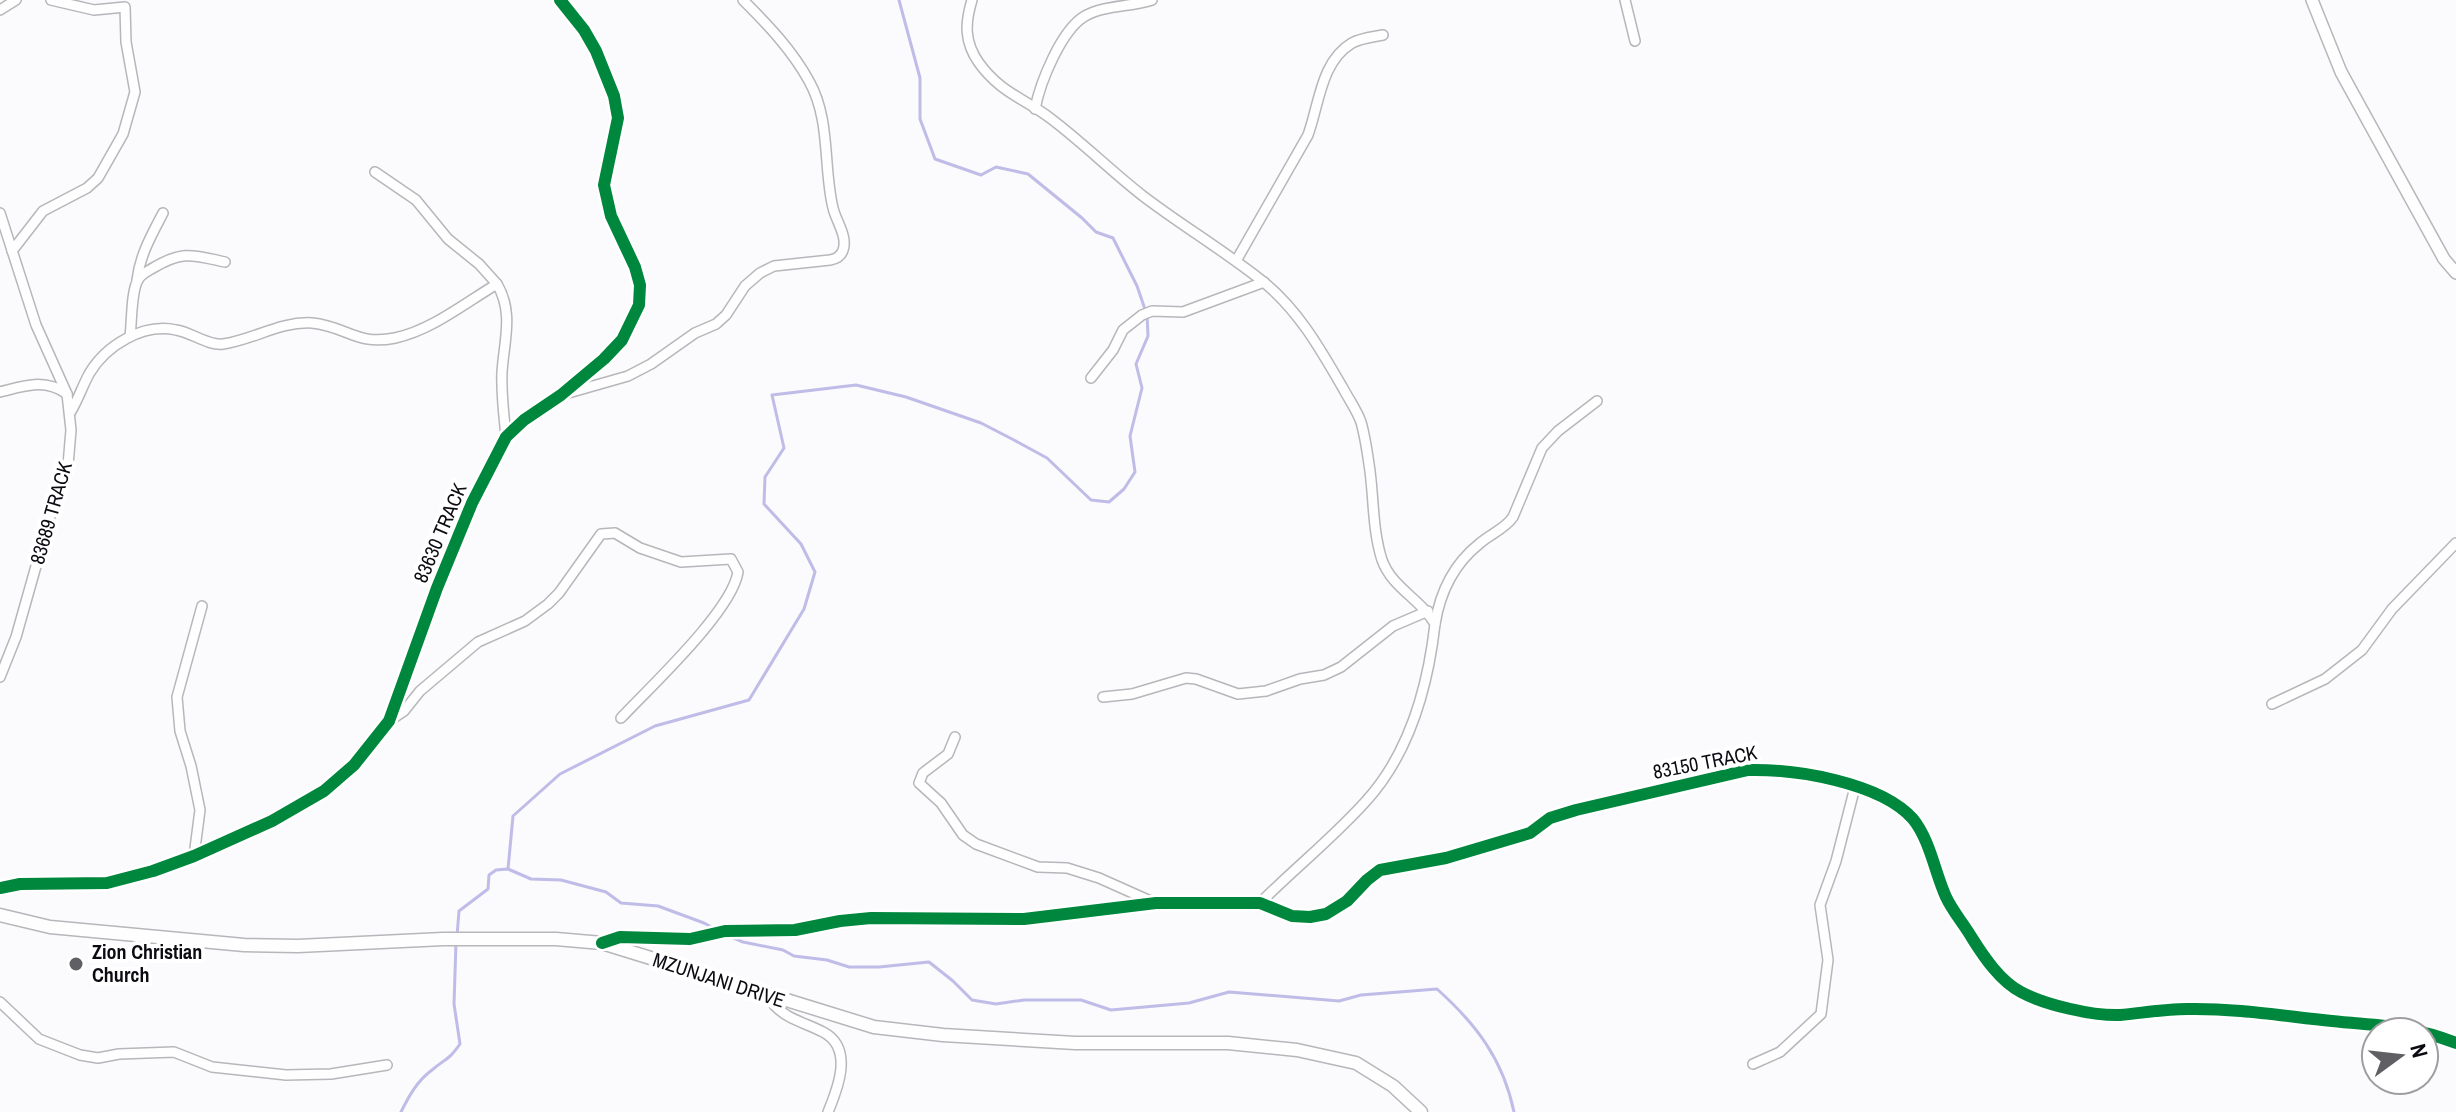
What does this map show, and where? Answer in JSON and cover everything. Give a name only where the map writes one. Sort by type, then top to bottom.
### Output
[{"type":"main road","name":"MZUNJANI DRIVE","points":[[0,915],[50,927],[244,945],[298,946],[443,939],[556,939],[602,943],[874,1027],[943,1035],[1075,1043],[1228,1043],[1297,1050],[1356,1063],[1393,1086],[1421,1112]]},
{"type":"street","points":[[0,10],[16,0]]},
{"type":"street","points":[[12,251],[43,211],[87,188],[98,178],[123,134],[135,92],[126,42],[124,4],[94,10],[51,0]]},
{"type":"street","name":"83630 TRACK","points":[[0,888],[20,884],[107,883],[194,856],[272,821],[324,791],[354,765],[389,721],[437,588],[461,537],[472,503],[506,437],[604,359],[622,340],[639,305],[640,285],[627,245],[611,216],[604,185],[618,118],[614,96],[590,40],[560,0]]},
{"type":"street","points":[[561,395],[628,376],[651,364],[695,333],[716,324],[726,315],[745,286],[760,273],[774,266],[838,258],[843,252],[844,243],[833,208],[827,146],[817,99],[810,82],[778,36],[743,0]]},
{"type":"street","points":[[972,0],[966,27],[971,48],[977,61],[1011,96],[1048,117],[1158,207],[1264,282],[1303,324],[1323,351],[1353,405],[1365,440],[1383,562],[1405,592],[1428,611],[1435,624]]},
{"type":"street","points":[[1035,109],[1045,72],[1078,22],[1098,11],[1152,0]]},
{"type":"street","points":[[1625,0],[1635,41]]},
{"type":"street","points":[[2312,0],[2341,72],[2444,259],[2456,273]]},
{"type":"street","points":[[1236,261],[1308,135],[1316,114],[1319,89],[1332,65],[1351,44],[1383,35]]},
{"type":"street","points":[[375,172],[416,200],[448,239],[479,264],[504,296],[508,322],[502,395],[506,437]]},
{"type":"street","name":"83689 TRACK","points":[[0,213],[4,239],[12,251],[36,325],[67,394],[70,413],[68,465],[16,637],[0,677]]},
{"type":"street","points":[[130,336],[139,262],[163,213]]},
{"type":"street","points":[[137,280],[145,272],[178,256],[197,254],[225,262]]},
{"type":"street","points":[[1091,378],[1113,350],[1123,330],[1147,313],[1183,312],[1264,282]]},
{"type":"street","points":[[70,413],[89,373],[119,341],[130,336],[164,327],[185,331],[219,345],[289,324],[311,323],[330,326],[359,339],[388,339],[434,323],[497,284]]},
{"type":"street","points":[[0,392],[47,384],[67,394]]},
{"type":"street","points":[[1260,903],[1361,806],[1389,771],[1418,710],[1429,675],[1435,624],[1445,584],[1477,545],[1509,523],[1542,448],[1558,431],[1597,401]]},
{"type":"street","points":[[389,721],[404,711],[420,691],[478,642],[525,621],[542,609],[559,593],[601,534],[615,533],[640,548],[673,560],[731,559],[738,572],[734,587],[694,639],[621,718]]},
{"type":"street","points":[[2272,704],[2325,679],[2362,650],[2392,609],[2456,543]]},
{"type":"street","points":[[194,856],[200,810],[180,731],[177,697],[202,606]]},
{"type":"street","points":[[1103,697],[1132,694],[1186,678],[1238,694],[1266,691],[1300,679],[1324,675],[1341,667],[1393,626],[1428,611]]},
{"type":"street","points":[[955,737],[948,754],[923,773],[919,783],[941,803],[963,835],[1003,856],[1038,867],[1067,868],[1099,878],[1156,903]]},
{"type":"street","name":"83150 TRACK","points":[[602,943],[620,937],[690,939],[725,931],[795,930],[871,918],[1024,919],[1156,903],[1260,903],[1292,916],[1326,914],[1347,901],[1367,880],[1392,866],[1446,858],[1530,833],[1550,818],[1748,770],[1790,772],[1837,780],[1887,800],[1913,819],[1947,899],[1959,919],[1992,966],[2021,992],[2092,1012],[2117,1015],[2184,1009],[2240,1010],[2404,1027],[2456,1043]]},
{"type":"street","points":[[1753,1064],[1780,1052],[1821,1014],[1828,960],[1820,905],[1836,861],[1855,787]]},
{"type":"street","points":[[775,997],[774,1005],[784,1016],[825,1033],[836,1044],[842,1073],[828,1112]]},
{"type":"street","points":[[0,1002],[39,1039],[80,1055],[98,1058],[174,1052],[212,1067],[286,1075],[331,1074],[387,1065]]},
{"type":"waterway","points":[[508,869],[513,816],[560,774],[655,726],[749,700],[804,609],[815,572],[801,544],[764,504],[765,477],[784,448],[772,395],[856,385],[906,397],[981,423],[1047,458],[1091,500],[1109,502],[1124,489],[1135,472],[1130,436],[1142,388],[1136,364],[1148,336],[1147,315],[1137,286],[1113,238],[1096,232],[1028,174],[996,167],[981,175],[935,159],[920,119],[920,78],[899,0]]},
{"type":"waterway","points":[[457,936],[459,911],[488,889],[489,875],[496,870],[508,869],[531,879],[561,880],[606,892],[621,903],[658,906],[717,930]]},
{"type":"waterway","points":[[724,934],[743,942],[783,950],[794,956],[827,960],[849,967],[929,962],[972,1000],[996,1004],[1024,1000],[1081,1000],[1111,1010],[1189,1003],[1229,992],[1339,1001],[1361,995],[1437,989],[1476,1029],[1486,1044],[1503,1075],[1514,1112]]},
{"type":"waterway","points":[[401,1112],[422,1079],[450,1057],[460,1044],[454,1004],[456,943]]},
{"type":"cycle path","points":[[0,888],[20,884],[107,883],[194,856],[272,821],[324,791],[354,765],[389,721],[437,588],[472,503],[506,437],[604,359],[622,340],[639,305],[640,285],[635,267],[611,216],[604,185],[618,118],[614,96],[596,51],[560,0]]},
{"type":"cycle path","points":[[602,943],[620,937],[690,939],[725,931],[795,930],[871,918],[1024,919],[1156,903],[1260,903],[1292,916],[1310,917],[1326,914],[1347,901],[1380,870],[1446,858],[1530,833],[1550,818],[1576,810],[1748,770],[1767,770],[1836,780],[1859,787],[1898,806],[1919,827],[1946,897],[1982,953],[2006,982],[2031,997],[2097,1014],[2187,1009],[2241,1011],[2394,1027],[2456,1043]]},
{"type":"place","name":"Zion Christian Church","points":[[76,964]]}]
